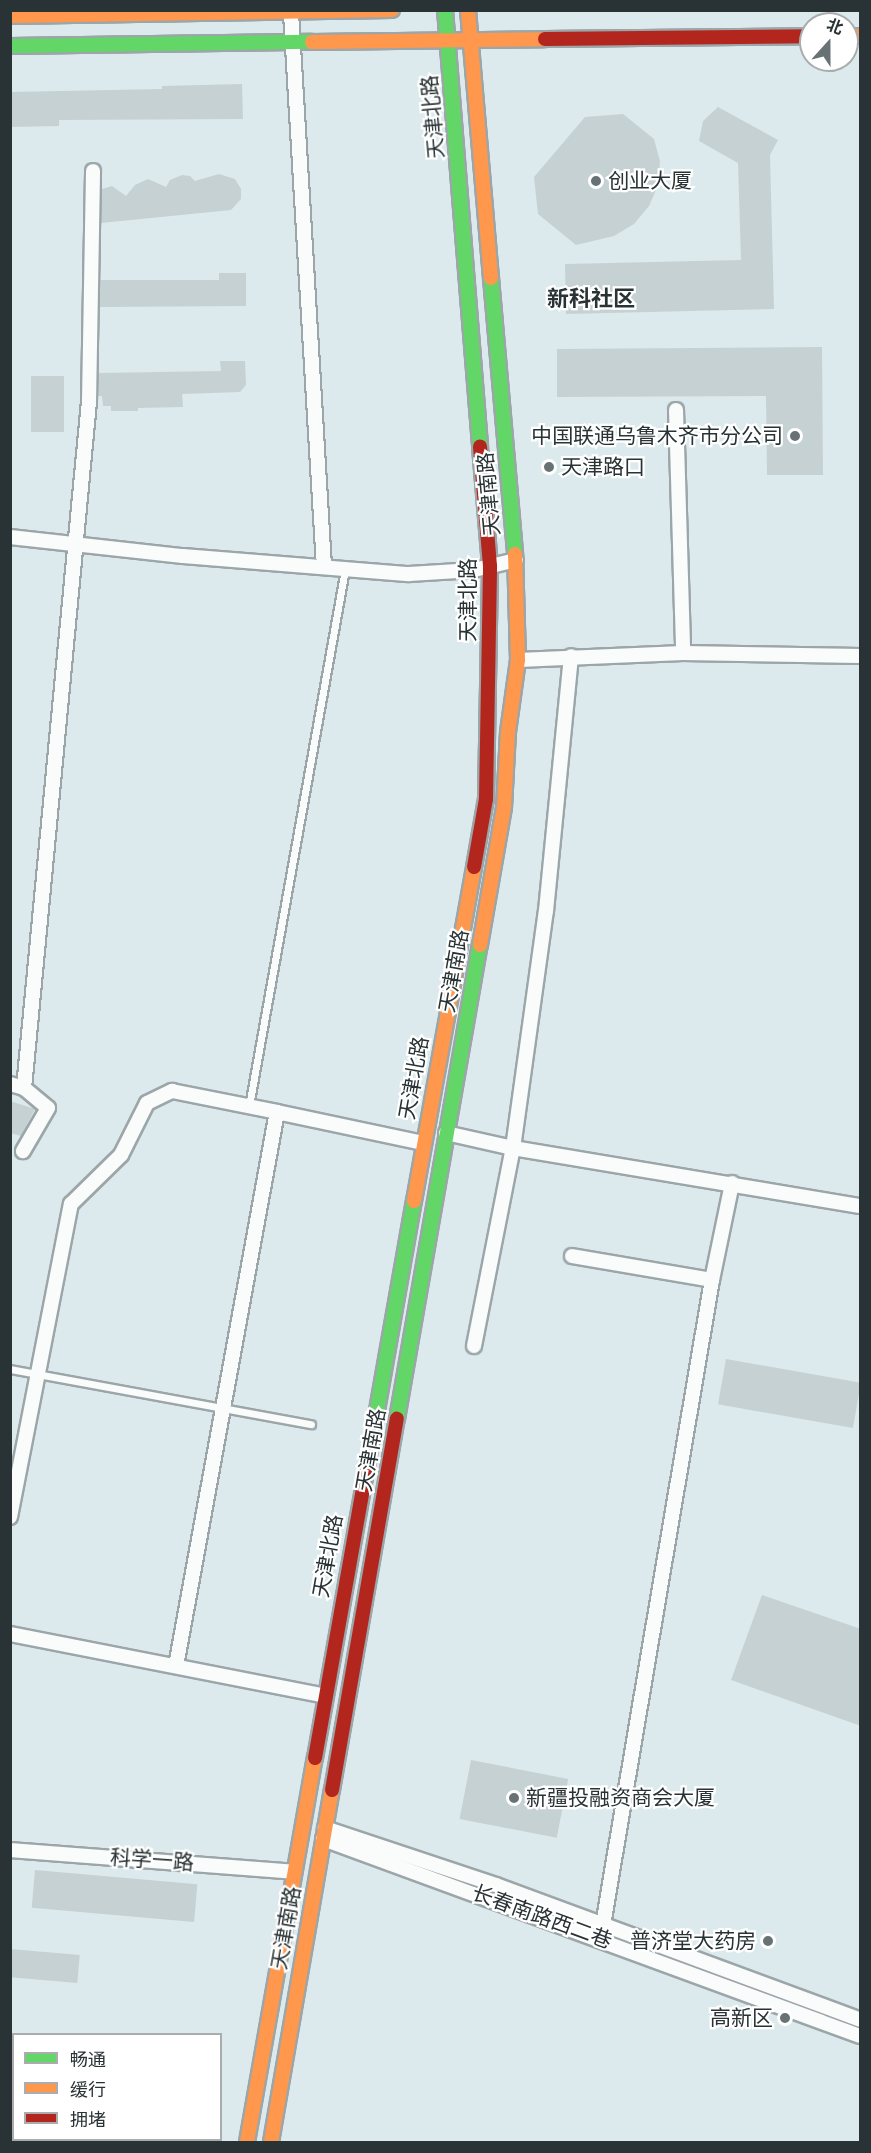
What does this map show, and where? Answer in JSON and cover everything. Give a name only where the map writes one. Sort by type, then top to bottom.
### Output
[{"type":"street","points":[[10,16],[393,10]]},
{"type":"street","name":"天津北路","points":[[247,2142],[293,1872],[486,800],[490,566],[445,10]]},
{"type":"street","name":"天津南路","points":[[271,2142],[504,808],[508,732],[518,660],[516,560],[468,10]]},
{"type":"street","points":[[291,12],[324,567]]},
{"type":"street","points":[[10,46],[799,36]]},
{"type":"street","points":[[23,1151],[48,1108],[17,1086],[89,402],[93,171]]},
{"type":"street","points":[[676,410],[683,653]]},
{"type":"street","points":[[10,537],[409,574],[490,566],[516,560]]},
{"type":"street","points":[[518,660],[683,653],[861,656]]},
{"type":"street","points":[[474,1346],[513,1148],[546,911],[571,656]]},
{"type":"street","points":[[10,1517],[71,1204],[121,1155],[147,1102],[172,1091],[423,1143]]},
{"type":"street","points":[[176,1666],[277,1112]]},
{"type":"street","points":[[446,1133],[513,1148],[861,1206]]},
{"type":"street","points":[[603,1925],[712,1280],[732,1183]]},
{"type":"street","points":[[572,1256],[712,1280]]},
{"type":"street","points":[[10,1634],[325,1696]]},
{"type":"street","points":[[335,1638],[359,1641]]},
{"type":"street","name":"长春南路西二巷","points":[[324,1833],[603,1925],[861,2020]]},
{"type":"street","name":"长春南路西二巷","points":[[324,1833],[861,2036]]},
{"type":"street","name":"科学一路","points":[[10,1850],[254,1867],[293,1872]]},
{"type":"street","points":[[254,2100],[278,2104]]},
{"type":"lane","points":[[249,1106],[345,569]]},
{"type":"lane","points":[[10,1369],[311,1424]]},
{"type":"building","points":[[242,84],[243,119],[59,120],[59,126],[10,127],[10,92],[162,89],[162,86]]},
{"type":"building","points":[[718,107],[778,140],[770,155],[774,309],[566,314],[565,264],[741,260],[738,163],[699,141],[703,121]]},
{"type":"building","name":"创业大厦","points":[[623,114],[654,139],[660,161],[658,185],[649,206],[634,224],[614,236],[576,245],[538,214],[534,177],[585,117]]},
{"type":"building","points":[[219,174],[235,179],[241,189],[241,199],[231,210],[101,223],[102,189],[112,186],[126,196],[135,185],[148,179],[166,187],[170,180],[182,175],[190,176],[195,181]]},
{"type":"building","points":[[219,273],[246,273],[246,306],[100,307],[100,280],[219,280]]},
{"type":"building","name":"中国联通乌鲁木齐市分公司","points":[[822,347],[823,475],[767,475],[766,396],[557,397],[557,349]]},
{"type":"building","points":[[220,361],[245,361],[246,385],[240,392],[182,394],[183,407],[138,408],[138,411],[111,411],[111,406],[103,406],[102,396],[98,396],[99,373],[221,371]]},
{"type":"building","points":[[31,376],[64,376],[64,432],[31,432]]},
{"type":"building","points":[[10,1101],[35,1109],[21,1136],[10,1133]]},
{"type":"building","points":[[726,1359],[860,1383],[853,1428],[718,1404]]},
{"type":"building","points":[[762,1595],[861,1629],[861,1726],[731,1680]]},
{"type":"building","name":"新疆投融资商会大厦","points":[[471,1760],[568,1779],[557,1838],[460,1819]]},
{"type":"building","points":[[35,1870],[197,1884],[194,1922],[32,1908]]},
{"type":"building","points":[[10,1949],[80,1955],[77,1983],[10,1977]]},
{"type":"traffic: fast","points":[[445,10],[480,446]]},
{"type":"traffic: fast","points":[[10,46],[312,42]]},
{"type":"traffic: fast","points":[[491,278],[515,554]]},
{"type":"traffic: fast","points":[[397,1419],[480,945]]},
{"type":"traffic: fast","points":[[373,1433],[414,1201]]},
{"type":"traffic: slow","points":[[10,16],[392,10]]},
{"type":"traffic: slow","points":[[468,10],[491,278]]},
{"type":"traffic: slow","points":[[312,42],[545,39]]},
{"type":"traffic: slow","points":[[480,945],[504,808],[508,732],[518,660],[515,554]]},
{"type":"traffic: slow","points":[[414,1201],[474,867]]},
{"type":"traffic: slow","points":[[247,2142],[315,1758]]},
{"type":"traffic: slow","points":[[271,2142],[332,1790]]},
{"type":"traffic: jam","points":[[545,39],[799,36]]},
{"type":"traffic: jam","points":[[474,867],[486,799],[490,566],[480,446]]},
{"type":"traffic: jam","points":[[332,1790],[397,1419]]},
{"type":"traffic: jam","points":[[315,1758],[373,1433]]},
{"type":"place","name":"创业大厦","points":[[596,181]]},
{"type":"place","name":"中国联通乌鲁木齐市分公司","points":[[795,436]]},
{"type":"place","name":"天津路口","points":[[549,467]]},
{"type":"place","name":"新疆投融资商会大厦","points":[[514,1798]]},
{"type":"place","name":"普济堂大药房","points":[[768,1941]]},
{"type":"place","name":"高新区","points":[[785,2018]]},
{"type":"district","name":"新科社区","points":[[591,299]]}]
